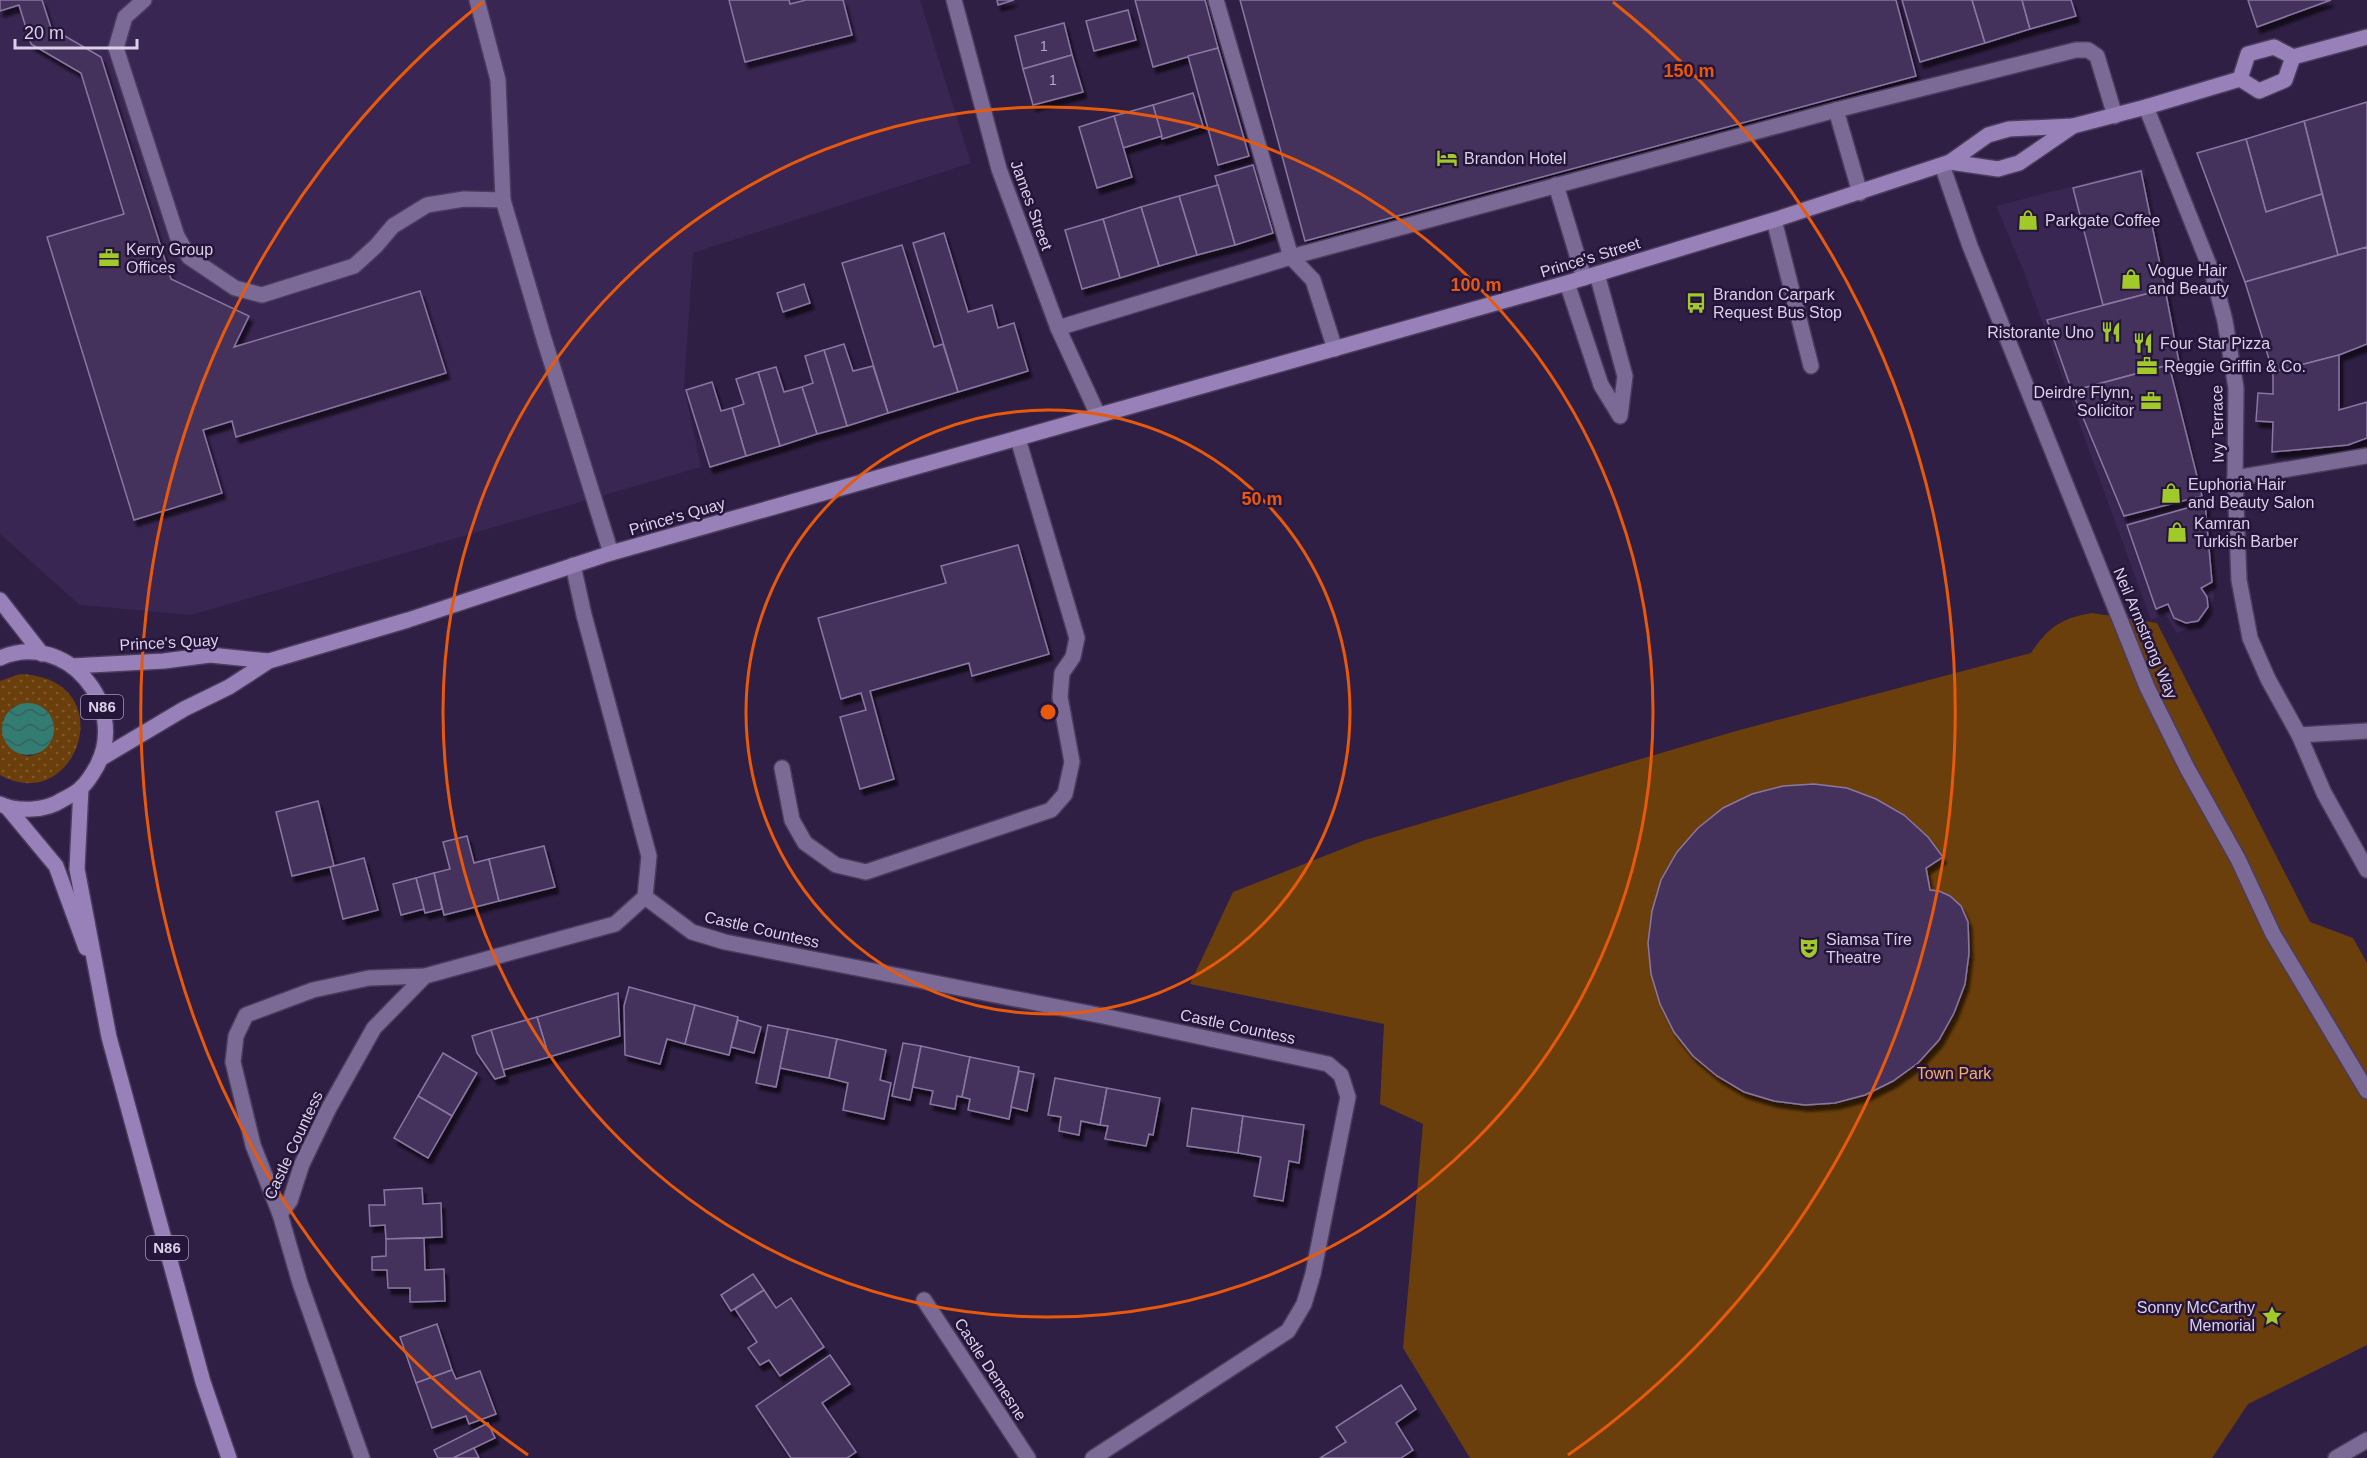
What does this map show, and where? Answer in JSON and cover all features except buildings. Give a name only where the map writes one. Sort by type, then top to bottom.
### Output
[{"type":"main road","points":[[2293,57],[2285,80],[2259,91],[2240,79],[2248,54],[2274,47],[2293,57],[2367,37]]},
{"type":"main road","name":"Prince's Street","points":[[1098,415],[1567,283],[1860,193],[1946,164],[1988,135],[2009,129],[2073,126],[2240,79]]},
{"type":"main road","name":"Prince's Street","points":[[1946,164],[1998,169],[2019,163],[2073,126]]},
{"type":"main road","name":"Prince's Quay","points":[[100,759],[184,709],[229,687],[269,661],[408,620],[611,553],[1098,415]]},
{"type":"main road","points":[[0,600],[42,654]]},
{"type":"main road","name":"N86","points":[[0,658],[9,654],[42,654],[72,666],[83,675],[96,692],[103,710],[105,739],[100,759],[81,788],[57,804],[27,808],[3,805]]},
{"type":"main road","name":"Prince's Quay","points":[[72,666],[164,661],[210,655],[269,661]]},
{"type":"main road","name":"N86","points":[[81,788],[77,869],[112,1048],[203,1382],[229,1458]]},
{"type":"main road","name":"N86","points":[[3,805],[56,866],[102,993]]},
{"type":"street","points":[[144,0],[125,17],[116,48],[177,236],[189,257],[235,288],[262,295],[354,266],[393,226],[427,206],[464,199],[503,200]]},
{"type":"street","points":[[477,0],[498,80],[503,200],[611,553]]},
{"type":"street","name":"James Street","points":[[954,0],[999,169],[1058,328],[1098,415]]},
{"type":"street","points":[[1216,0],[1291,257],[1313,280],[1335,349]]},
{"type":"street","points":[[1058,328],[1291,257],[1836,110],[2076,50],[2088,50],[2097,56],[2115,116]]},
{"type":"street","name":"Ivy Terrace","points":[[2146,107],[2213,275],[2225,321],[2236,388],[2235,478],[2239,580],[2250,638],[2268,679],[2299,735],[2324,793],[2367,870]]},
{"type":"street","points":[[1836,110],[1860,193]]},
{"type":"street","name":"Neil Armstrong Way","points":[[1946,164],[1970,246],[2147,687],[2187,768],[2238,859],[2272,934],[2367,1091]]},
{"type":"street","points":[[1556,185],[1625,376],[1620,416],[1602,385],[1567,283]]},
{"type":"street","points":[[1774,220],[1811,366]]},
{"type":"street","points":[[782,768],[792,820],[805,843],[836,865],[866,872],[1051,810],[1065,794],[1072,762],[1060,698],[1062,673],[1073,657],[1077,638],[1018,439]]},
{"type":"street","points":[[2235,478],[2367,456]]},
{"type":"street","points":[[573,565],[584,615],[649,856],[645,897]]},
{"type":"street","points":[[2299,735],[2367,731]]},
{"type":"street","name":"Castle Countess","points":[[362,1458],[300,1283],[280,1214],[253,1145],[233,1062],[236,1036],[246,1015],[313,990],[369,978],[424,976],[615,924],[645,897],[692,932],[725,942],[1103,1016],[1328,1064],[1341,1075],[1348,1097],[1313,1274],[1304,1304],[1288,1331],[1093,1458]]},
{"type":"street","name":"Castle Countess","points":[[280,1214],[290,1201],[302,1164],[328,1108],[374,1028],[424,976]]},
{"type":"street","name":"Castle Demesne","points":[[924,1300],[1028,1458]]},
{"type":"street","points":[[2336,1458],[2367,1440]]},
{"type":"shaded area","points":[[0,0],[920,0],[971,163],[693,253],[684,387],[701,467],[191,615],[80,605],[0,534]]},
{"type":"shaded area","points":[[2144,168],[2182,363],[2173,367],[2207,500],[2214,597],[2211,614],[2196,625],[2177,633],[2165,614],[2151,620],[2024,272],[1996,206]]},
{"type":"green space","name":"Town Park","points":[[2092,613],[2157,623],[2310,922],[2353,938],[2367,963],[2367,1345],[2248,1404],[2212,1458],[1470,1458],[1403,1348],[1423,1124],[1380,1104],[1384,1024],[1190,984],[1233,892],[1365,840],[1736,731],[2031,653],[2043,636],[2057,625]]},
{"type":"green space","points":[[20,674],[52,681],[72,698],[80,719],[78,742],[68,763],[50,778],[27,783],[0,775],[0,681]],"holes":[[[14,706],[39,753],[30,756],[22,755],[3,720]]]},
{"type":"water","points":[[23,703],[33,703],[47,710],[54,729],[47,748],[33,755],[23,755],[13,751],[6,744],[2,734],[2,724],[6,714],[13,707]]},
{"type":"place","name":"Brandon Hotel","points":[[1447,158]]},
{"type":"place","name":"Parkgate Coffee","points":[[2028,220]]},
{"type":"place","name":"Kerry Group Offices","points":[[109,258]]},
{"type":"place","name":"Vogue Hair and Beauty","points":[[2131,279]]},
{"type":"place","name":"Brandon Carpark Request Bus Stop","points":[[1696,303]]},
{"type":"place","name":"Ristorante Uno","points":[[2111,332]]},
{"type":"place","name":"Four Star Pizza","points":[[2143,343]]},
{"type":"place","name":"Reggie Griffin & Co.","points":[[2147,366]]},
{"type":"place","name":"Deirdre Flynn, Solicitor","points":[[2151,401]]},
{"type":"place","name":"Euphoria Hair and Beauty Salon","points":[[2171,493]]},
{"type":"place","name":"Kamran Turkish Barber","points":[[2177,532]]},
{"type":"place","name":"Siamsa Tíre Theatre","points":[[1809,948]]},
{"type":"place","name":"Sonny McCarthy Memorial","points":[[2272,1316]]}]
